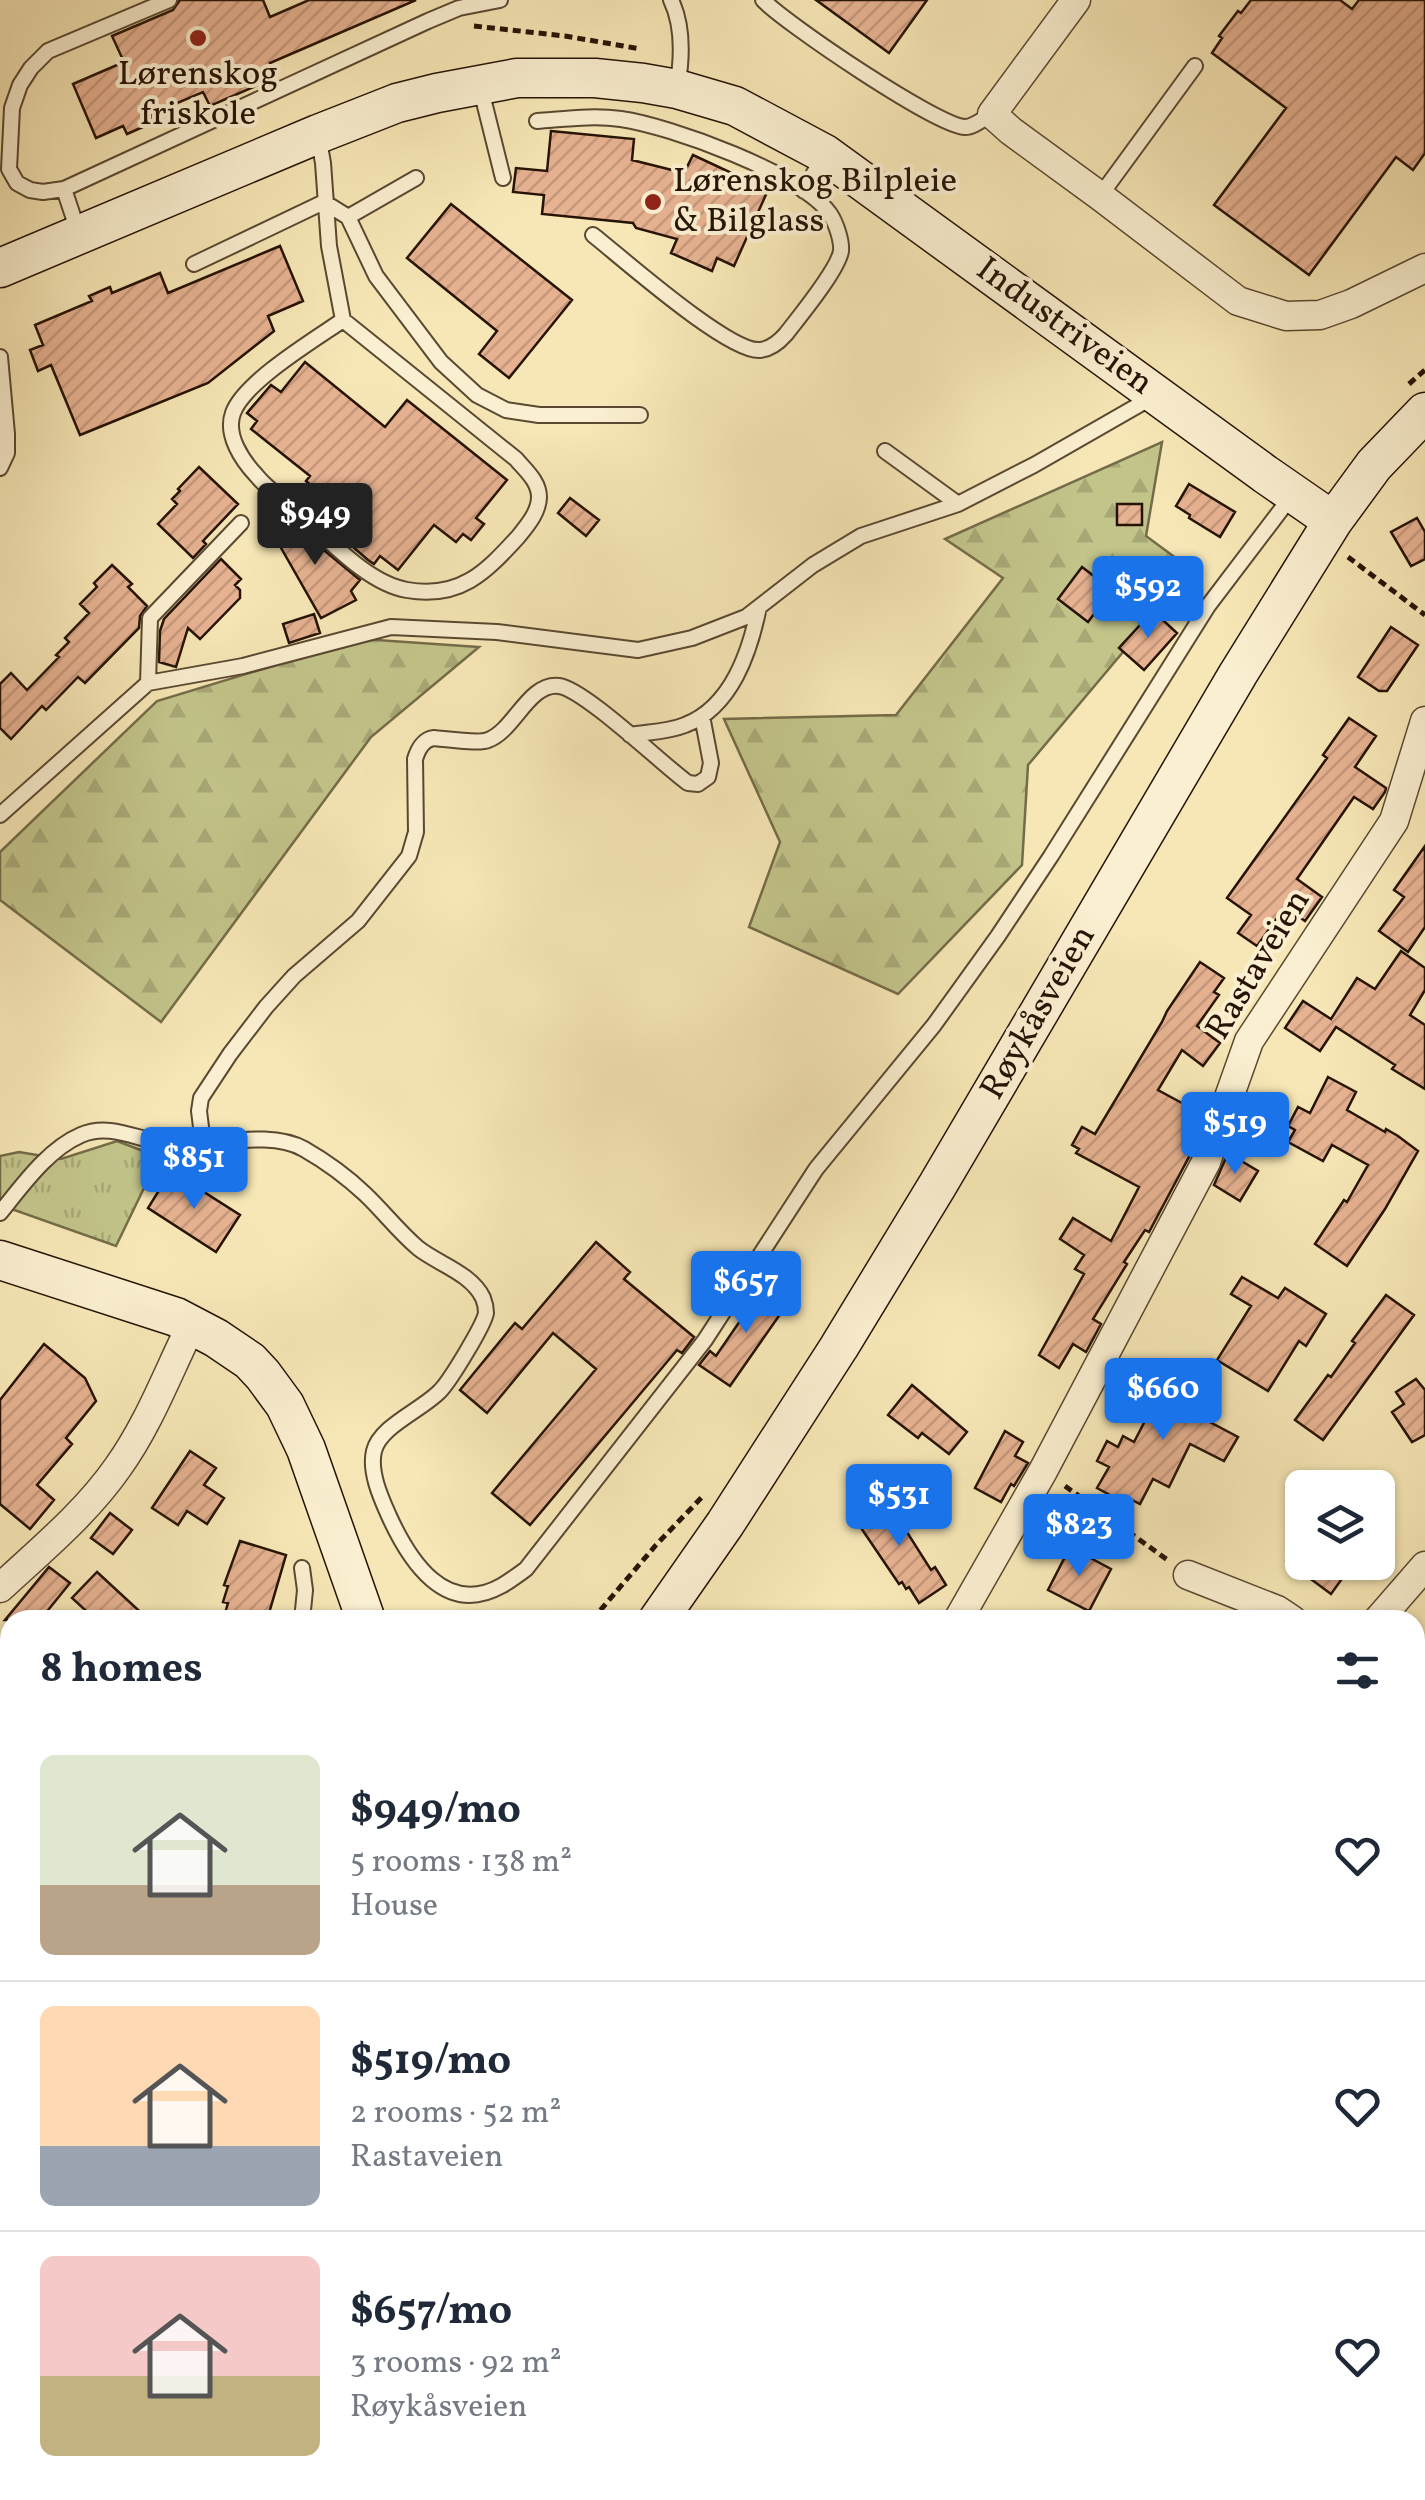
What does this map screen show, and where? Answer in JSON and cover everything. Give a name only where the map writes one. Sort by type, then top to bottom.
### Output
[{"type":"street","points":[[1076,0],[992,114],[1011,131],[1238,301],[1286,316],[1320,315],[1425,268]]},
{"type":"street","name":"Industriveien","points":[[0,268],[397,103],[517,78],[679,76],[824,154],[1293,494],[1328,530]]},
{"type":"street","name":"Røykåsveien","points":[[665,1610],[764,1466],[839,1346],[1238,674],[1328,530],[1374,465],[1425,412]]},
{"type":"street","name":"Rastaveien","points":[[964,1610],[1043,1471],[1206,1162],[1249,1041],[1394,821],[1425,721]]},
{"type":"street","points":[[0,1260],[192,1324],[250,1361],[285,1405],[311,1462],[363,1610]]},
{"type":"street","points":[[0,1588],[74,1518],[113,1474],[146,1422],[192,1324]]},
{"type":"street","points":[[1387,1610],[1425,1566]]},
{"type":"street","points":[[1188,1575],[1277,1610]]},
{"type":"lane","points":[[169,0],[48,51],[31,68],[12,108],[9,170],[17,183],[43,192],[64,189],[428,20],[459,8],[500,0]]},
{"type":"lane","points":[[671,0],[676,10],[679,76]]},
{"type":"lane","points":[[763,0],[846,61],[948,124],[969,127],[992,114]]},
{"type":"lane","points":[[1100,196],[1195,66]]},
{"type":"lane","points":[[594,78],[595,116]]},
{"type":"lane","points":[[480,85],[503,178]]},
{"type":"lane","points":[[536,121],[595,116],[627,120],[748,159],[804,191],[830,213],[841,248],[837,263],[786,334],[776,344],[760,350],[746,348],[720,335],[593,235]]},
{"type":"lane","points":[[318,134],[328,246],[343,320],[516,459],[536,482],[536,511],[488,570],[468,582],[448,590],[409,590],[386,584],[364,570],[256,476],[237,449],[232,414],[243,398],[258,381],[343,320]]},
{"type":"lane","points":[[804,191],[824,154]]},
{"type":"lane","points":[[348,218],[416,178]]},
{"type":"lane","points":[[64,189],[78,234]]},
{"type":"lane","points":[[324,202],[348,218],[376,276],[441,362],[477,394],[506,410],[539,415],[640,415]]},
{"type":"lane","points":[[194,264],[324,202]]},
{"type":"lane","points":[[0,357],[7,434],[7,453],[0,468]]},
{"type":"lane","points":[[0,815],[148,683],[243,666],[390,627],[498,632],[638,650],[692,638],[746,617],[861,536],[958,504],[1157,395]]},
{"type":"lane","points":[[885,450],[958,504]]},
{"type":"lane","points":[[0,1213],[56,1150],[84,1133],[101,1130],[172,1144],[274,1140],[300,1146],[361,1190],[420,1250],[469,1281],[485,1304],[484,1319],[448,1380],[424,1405],[384,1433],[376,1446],[373,1457],[378,1484],[394,1526],[429,1580],[458,1593],[500,1587],[526,1569],[684,1366],[816,1169],[934,1026],[1052,856],[1208,606],[1293,494]]},
{"type":"lane","points":[[148,683],[150,618],[241,523]]},
{"type":"lane","points":[[630,735],[685,725],[720,700],[734,680],[754,632],[759,607]]},
{"type":"lane","points":[[202,1143],[201,1098],[230,1054],[294,976],[358,921],[409,856],[416,832],[415,758],[427,740],[487,741],[506,728],[535,694],[554,686],[567,688],[681,778],[698,784],[706,780],[710,771],[702,716]]},
{"type":"lane","points":[[302,1568],[303,1610]]},
{"type":"path","points":[[428,20],[634,47],[679,76]]},
{"type":"path","points":[[1328,530],[1425,615]]},
{"type":"path","points":[[1043,1471],[1188,1575]]},
{"type":"green space","points":[[1162,442],[1146,536],[1192,570],[1028,765],[1022,865],[898,994],[749,927],[780,842],[724,719],[896,715],[1003,578],[945,539]]},
{"type":"green space","points":[[362,639],[479,647],[371,737],[161,1022],[0,900],[0,852],[157,701]]},
{"type":"green space","points":[[117,1141],[159,1157],[116,1246],[0,1205],[0,1156],[19,1152],[61,1159]]},
{"type":"building","points":[[180,0],[263,0],[270,17],[309,0],[416,0],[270,63],[276,77],[210,106],[203,92],[151,114],[154,122],[127,134],[123,126],[96,138],[73,84],[124,62],[112,36],[173,10]]},
{"type":"building","points":[[816,0],[927,0],[889,53]]},
{"type":"building","points":[[1251,0],[1340,0],[1352,9],[1359,0],[1425,0],[1425,153],[1413,170],[1396,157],[1309,275],[1214,205],[1286,108],[1212,53],[1222,38],[1219,36]]},
{"type":"building","name":"Lørenskog Bilpleie & Bilglass","points":[[551,131],[634,139],[632,160],[684,173],[693,155],[768,190],[734,266],[717,258],[712,271],[671,253],[677,239],[636,228],[633,223],[542,214],[544,195],[513,192],[516,168],[547,171]]},
{"type":"building","points":[[451,204],[572,300],[509,378],[479,354],[497,331],[407,258]]},
{"type":"building","points":[[280,246],[303,301],[268,316],[274,331],[208,383],[80,435],[51,365],[38,371],[30,350],[43,345],[35,325],[92,301],[89,296],[110,287],[112,293],[160,273],[168,293]]},
{"type":"building","points":[[305,362],[385,427],[407,400],[507,480],[476,518],[484,524],[471,540],[463,534],[456,542],[434,525],[398,570],[380,556],[374,564],[368,560],[315,514],[327,499],[306,481],[310,476],[251,429],[257,421],[247,413],[271,385],[281,392]]},
{"type":"building","points":[[199,467],[238,504],[203,541],[206,544],[193,558],[158,524],[177,504],[172,499],[178,489]]},
{"type":"building","points":[[1189,484],[1235,512],[1220,537],[1176,506]]},
{"type":"building","points":[[570,498],[599,520],[586,536],[558,513]]},
{"type":"building","points":[[1117,504],[1142,504],[1142,525],[1117,525]]},
{"type":"building","points":[[279,513],[360,580],[351,591],[356,600],[321,618],[268,525]]},
{"type":"building","points":[[1417,518],[1425,532],[1425,559],[1411,566],[1391,532]]},
{"type":"building","points":[[221,559],[241,579],[235,585],[240,598],[200,639],[188,628],[176,667],[159,662],[164,619]]},
{"type":"building","points":[[112,565],[147,606],[140,616],[139,628],[85,683],[78,677],[46,710],[42,706],[11,739],[0,728],[0,684],[11,673],[27,690],[59,657],[56,655],[69,642],[65,638],[89,613],[80,604]]},
{"type":"building","points":[[1082,567],[1112,590],[1088,622],[1058,599]]},
{"type":"building","points":[[1153,611],[1177,633],[1144,670],[1119,648]]},
{"type":"building","points":[[314,614],[320,633],[289,643],[283,624]]},
{"type":"building","points":[[1391,627],[1418,645],[1387,691],[1379,691],[1358,677]]},
{"type":"building","points":[[1349,718],[1376,736],[1355,767],[1386,788],[1385,792],[1373,809],[1354,797],[1297,879],[1322,897],[1305,921],[1285,907],[1257,946],[1238,933],[1251,915],[1227,898],[1327,758],[1323,755]]},
{"type":"building","points":[[1425,846],[1425,927],[1408,952],[1379,931],[1404,897],[1394,890]]},
{"type":"building","points":[[1401,951],[1425,968],[1425,990],[1410,1015],[1425,1025],[1425,1089],[1336,1027],[1320,1051],[1285,1028],[1303,1001],[1331,1019],[1357,978],[1375,989]]},
{"type":"building","points":[[1200,962],[1224,978],[1214,992],[1219,995],[1197,1026],[1220,1043],[1203,1066],[1182,1050],[1158,1090],[1204,1115],[1190,1155],[1149,1232],[1145,1230],[1124,1262],[1127,1264],[1093,1319],[1101,1324],[1086,1352],[1073,1344],[1059,1368],[1039,1355],[1084,1274],[1075,1269],[1084,1255],[1060,1239],[1073,1218],[1111,1241],[1139,1187],[1076,1153],[1079,1149],[1072,1145],[1082,1127],[1095,1134]]},
{"type":"building","points":[[1328,1077],[1356,1092],[1347,1110],[1385,1132],[1386,1129],[1418,1151],[1347,1266],[1315,1244],[1344,1200],[1347,1202],[1368,1165],[1332,1145],[1323,1161],[1288,1142],[1295,1130],[1288,1126],[1298,1107],[1310,1113]]},
{"type":"building","points":[[1228,1153],[1258,1171],[1240,1201],[1214,1185]]},
{"type":"building","points":[[171,1171],[240,1215],[216,1252],[148,1208]]},
{"type":"building","points":[[596,1242],[630,1272],[624,1279],[694,1337],[682,1353],[677,1350],[530,1525],[492,1493],[596,1369],[553,1333],[487,1413],[460,1390],[515,1323],[522,1329]]},
{"type":"building","points":[[1242,1277],[1278,1298],[1285,1288],[1326,1314],[1306,1346],[1299,1341],[1268,1391],[1217,1360],[1251,1306],[1231,1294]]},
{"type":"building","points":[[766,1283],[790,1300],[730,1386],[699,1365],[710,1351],[716,1356]]},
{"type":"building","points":[[1386,1295],[1414,1315],[1323,1440],[1295,1420],[1328,1375],[1331,1377]]},
{"type":"building","points":[[44,1344],[85,1378],[96,1401],[66,1438],[72,1444],[37,1485],[54,1500],[30,1529],[0,1504],[0,1400]]},
{"type":"building","points":[[1169,1375],[1205,1394],[1200,1405],[1213,1412],[1208,1421],[1238,1437],[1224,1461],[1190,1444],[1169,1487],[1153,1479],[1140,1504],[1128,1498],[1125,1503],[1097,1488],[1109,1467],[1097,1461],[1107,1441],[1118,1447],[1123,1436],[1134,1442]]},
{"type":"building","points":[[1416,1379],[1425,1390],[1425,1435],[1412,1442],[1392,1412],[1404,1404],[1396,1392]]},
{"type":"building","points":[[912,1385],[967,1432],[949,1454],[922,1433],[918,1438],[888,1415]]},
{"type":"building","points":[[1005,1431],[1023,1442],[1015,1456],[1028,1463],[1001,1502],[975,1488]]},
{"type":"building","points":[[190,1451],[216,1468],[204,1485],[224,1498],[207,1524],[187,1511],[178,1525],[152,1508]]},
{"type":"building","points":[[892,1496],[908,1523],[903,1526],[931,1570],[935,1567],[946,1585],[919,1603],[909,1587],[899,1584],[855,1519]]},
{"type":"building","points":[[110,1513],[132,1530],[113,1554],[91,1538]]},
{"type":"building","points":[[240,1541],[286,1555],[270,1610],[226,1610],[228,1603],[223,1602],[228,1586],[224,1585]]},
{"type":"building","points":[[1070,1547],[1111,1569],[1090,1610],[1048,1590]]},
{"type":"building","points":[[49,1567],[70,1583],[48,1610],[13,1610]]},
{"type":"building","points":[[97,1572],[138,1610],[85,1610],[72,1598]]},
{"type":"building","points":[[1312,1580],[1341,1580],[1331,1594]]},
{"type":"place","name":"Lørenskog friskole","points":[[198,38]]},
{"type":"place","name":"Lørenskog Bilpleie & Bilglass","points":[[653,202]]}]
